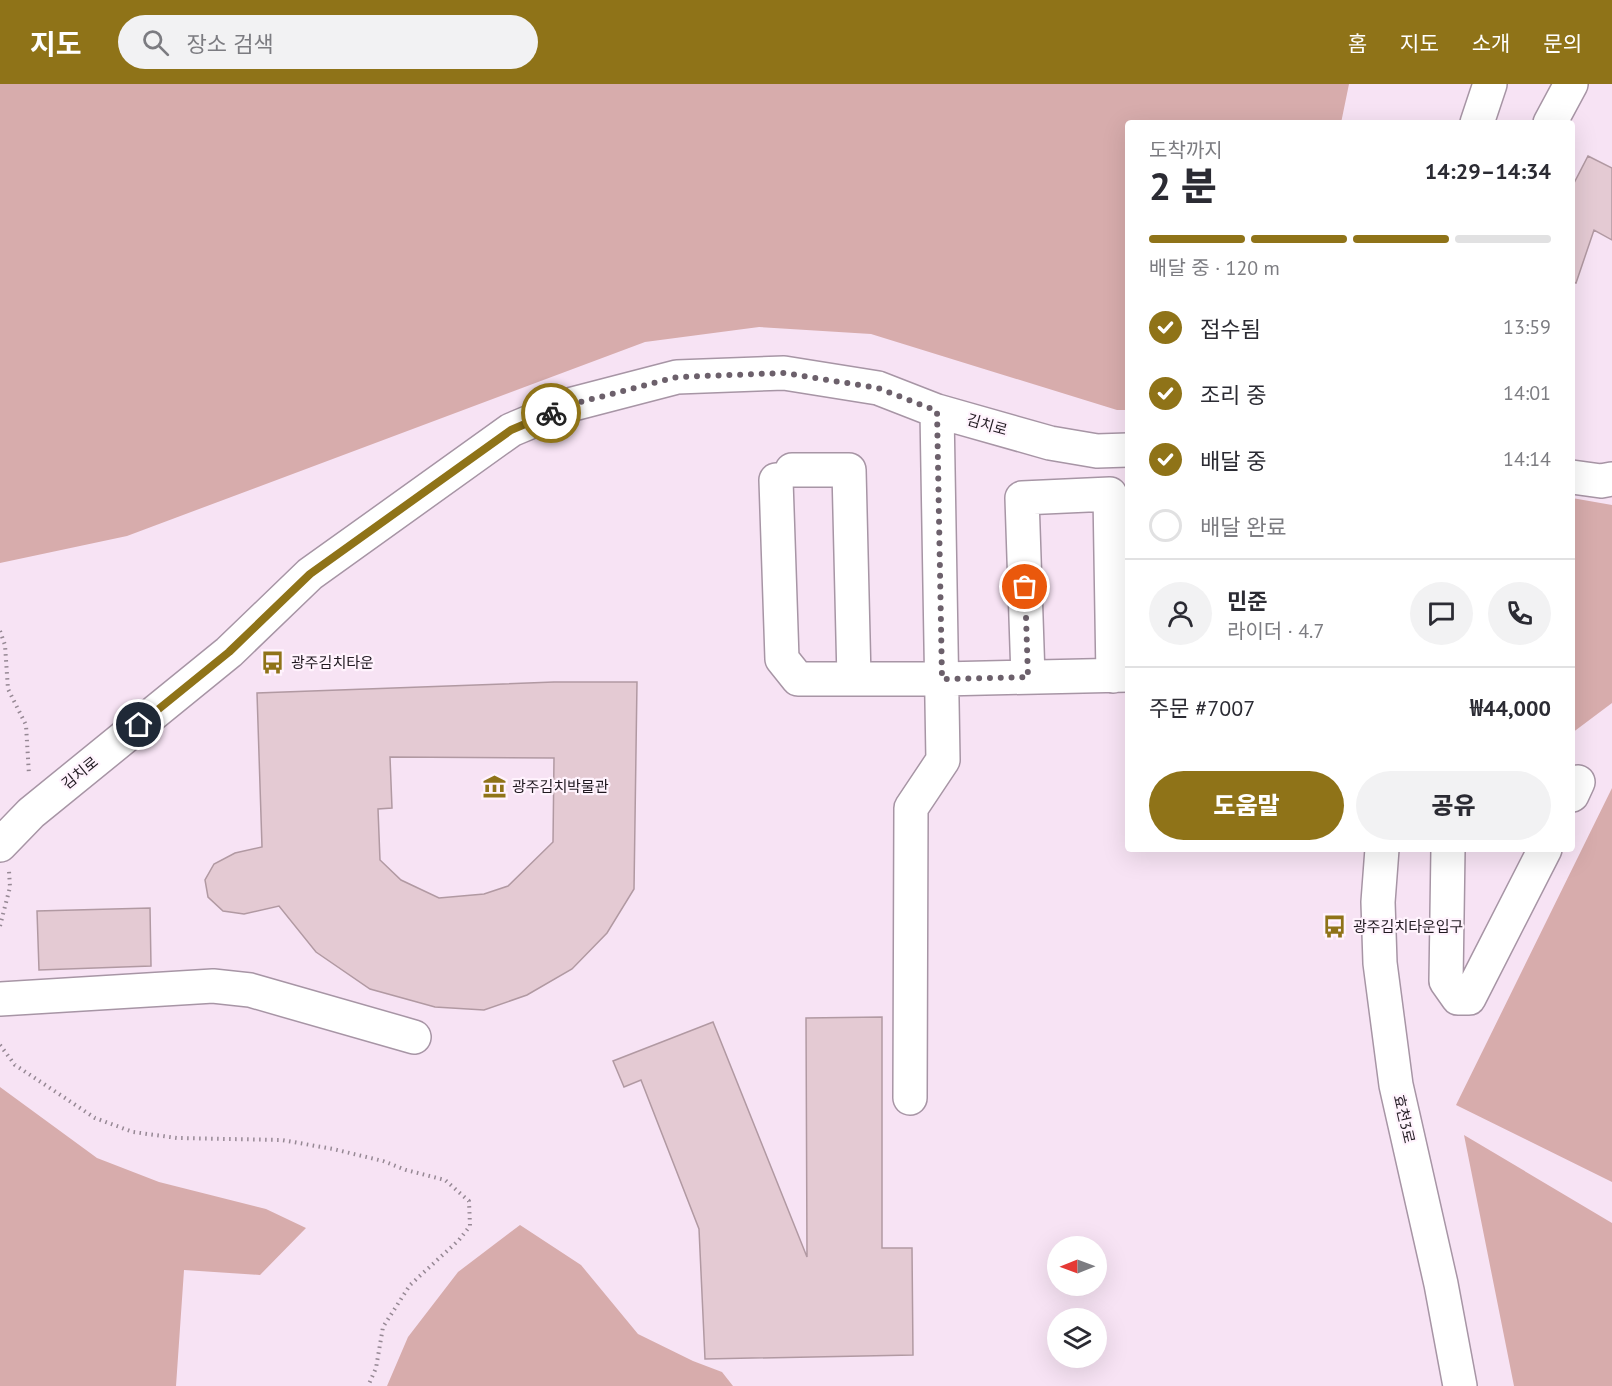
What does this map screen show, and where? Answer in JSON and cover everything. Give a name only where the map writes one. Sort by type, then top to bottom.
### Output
[{"type":"street","points":[[1478,120],[1490,84]]},
{"type":"street","points":[[1552,120],[1571,84]]},
{"type":"street","name":"김치로","points":[[4,841],[32,813],[229,652],[310,574],[511,430],[573,404],[677,377],[784,373],[878,388],[937,411],[1050,443],[1097,451],[1125,450]]},
{"type":"street","points":[[910,1098],[911,808],[943,760],[937,411]]},
{"type":"street","points":[[854,679],[849,470],[784,475],[782,659],[798,679],[854,679],[942,679],[1121,676],[1110,494],[1022,498],[1028,677]]},
{"type":"street","points":[[1575,477],[1601,481],[1612,479]]},
{"type":"street","name":"효천3로","points":[[1382,852],[1378,902],[1380,963],[1396,1085],[1441,1284],[1460,1386]]},
{"type":"street","points":[[1448,852],[1446,981],[1458,998],[1469,998],[1543,852]]},
{"type":"street","points":[[0,999],[213,986],[250,990],[414,1037]]},
{"type":"path","points":[[0,631],[5,645],[8,689],[26,725],[32,813]]},
{"type":"path","points":[[0,926],[10,886],[4,841]]},
{"type":"path","points":[[0,1045],[15,1065],[95,1118],[133,1132],[177,1138],[282,1140],[333,1149],[445,1180],[469,1201],[470,1226],[459,1240],[410,1285],[383,1327],[376,1368],[368,1386]]},
{"type":"shaded area","points":[[0,84],[1349,84],[1342,120],[1125,120],[1125,410],[1117,410],[871,334],[759,327],[645,342],[127,536],[0,563]]},
{"type":"shaded area","points":[[1575,499],[1612,505],[1612,703],[1575,731]]},
{"type":"shaded area","points":[[1612,788],[1612,1182],[1456,1105]]},
{"type":"shaded area","points":[[0,1087],[97,1158],[159,1182],[266,1209],[306,1228],[260,1275],[184,1270],[176,1386],[0,1386]]},
{"type":"shaded area","points":[[1464,1135],[1612,1223],[1612,1386],[1514,1386]]},
{"type":"shaded area","points":[[520,1225],[581,1265],[638,1334],[693,1361],[722,1372],[733,1386],[387,1386],[408,1337],[458,1272]]},
{"type":"building","points":[[1588,156],[1612,168],[1612,240],[1594,230],[1576,283],[1575,283],[1575,181]]},
{"type":"building","name":"광주김치박물관","points":[[554,682],[637,682],[634,889],[607,933],[572,969],[527,995],[484,1010],[435,1007],[370,989],[316,952],[279,906],[244,914],[223,911],[208,897],[205,880],[214,864],[235,853],[262,847],[257,693]],"holes":[[[390,757],[554,758],[553,842],[508,886],[484,894],[439,898],[401,880],[380,860],[378,809],[392,808]]]},
{"type":"building","points":[[150,908],[151,966],[39,970],[37,911]]},
{"type":"building","points":[[882,1017],[882,1248],[912,1248],[913,1355],[705,1359],[699,1229],[641,1080],[624,1087],[613,1061],[713,1022],[807,1257],[806,1018]]},
{"type":"way so far","points":[[551,413],[573,404],[677,377],[784,373],[878,388],[937,411],[942,679],[1028,677],[1025,587]]},
{"type":"place","name":"광주김치타운","points":[[273,663]]},
{"type":"place","name":"광주김치박물관","points":[[494,787]]},
{"type":"place","name":"광주김치타운입구","points":[[1335,927]]},
{"type":"route","points":[[139,725],[229,652],[310,574],[471,456],[511,430],[551,413]]}]
